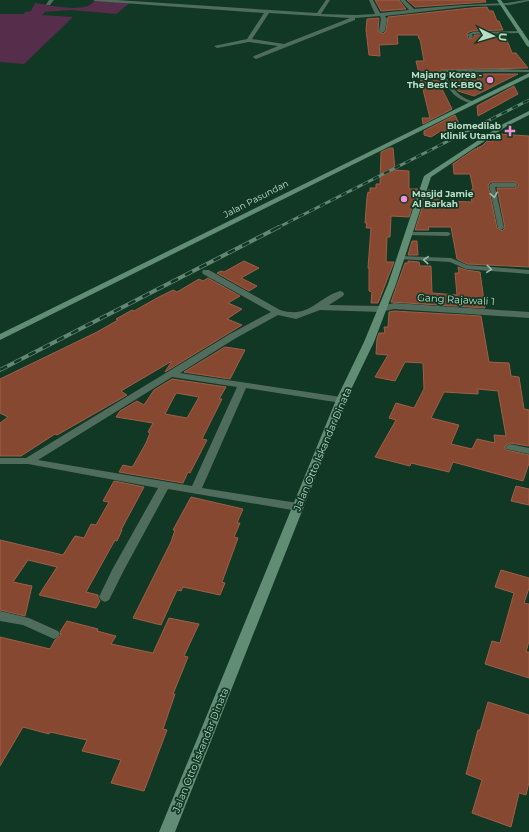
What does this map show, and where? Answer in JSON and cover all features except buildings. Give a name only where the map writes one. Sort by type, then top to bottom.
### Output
[{"type":"street","points":[[95,0],[146,2],[267,12],[357,17],[529,0]]},
{"type":"street","points":[[318,15],[328,0]]},
{"type":"street","points":[[372,0],[384,19],[382,31]]},
{"type":"street","points":[[402,0],[414,12]]},
{"type":"street","points":[[214,8],[218,2]]},
{"type":"street","points":[[500,2],[529,45]]},
{"type":"street","points":[[249,40],[267,12]]},
{"type":"street","points":[[256,57],[357,17]]},
{"type":"street","points":[[217,46],[249,40],[285,46]]},
{"type":"street","name":"Jalan Pasundan","points":[[0,337],[382,147],[525,79],[529,75]]},
{"type":"street","name":"Jalan Otto Iskandar Dinata","points":[[167,832],[342,400],[369,342],[401,258],[428,176],[505,125],[529,114]]},
{"type":"street","points":[[206,272],[277,312],[296,316],[319,307],[340,294]]},
{"type":"street","name":"Gang Rajawali 1","points":[[319,307],[381,309],[394,306],[529,315]]},
{"type":"street","points":[[28,461],[233,336],[277,312]]},
{"type":"street","points":[[171,374],[342,400]]},
{"type":"street","points":[[196,490],[243,385]]},
{"type":"street","points":[[510,447],[529,450]]},
{"type":"street","points":[[0,461],[28,461],[72,470],[298,507]]},
{"type":"street","points":[[105,597],[118,570],[165,485]]},
{"type":"street","points":[[0,616],[25,621],[54,634]]},
{"type":"lane","points":[[471,37],[470,34],[473,33],[521,32]]},
{"type":"lane","points":[[473,103],[456,96],[443,76],[444,71],[503,70],[529,72]]},
{"type":"lane","points":[[501,228],[492,185],[515,185]]},
{"type":"lane","points":[[408,234],[448,234]]},
{"type":"lane","points":[[401,258],[452,260],[466,267],[514,268],[529,272]]},
{"type":"shaded area","points":[[94,1],[131,2],[116,14],[70,10],[45,12],[42,15],[73,17],[24,64],[0,62],[0,14],[24,14],[25,12],[31,11],[35,3],[76,8],[90,5]]},
{"type":"railway","points":[[277,228],[527,101]]},
{"type":"railway","points":[[0,370],[279,227]]},
{"type":"place","name":"Majang Korea - The Best K-BBQ","points":[[490,80]]},
{"type":"place","name":"Biomedilab Klinik Utama","points":[[510,131]]},
{"type":"place","name":"Masjid Jamie Al Barkah","points":[[404,199]]}]
